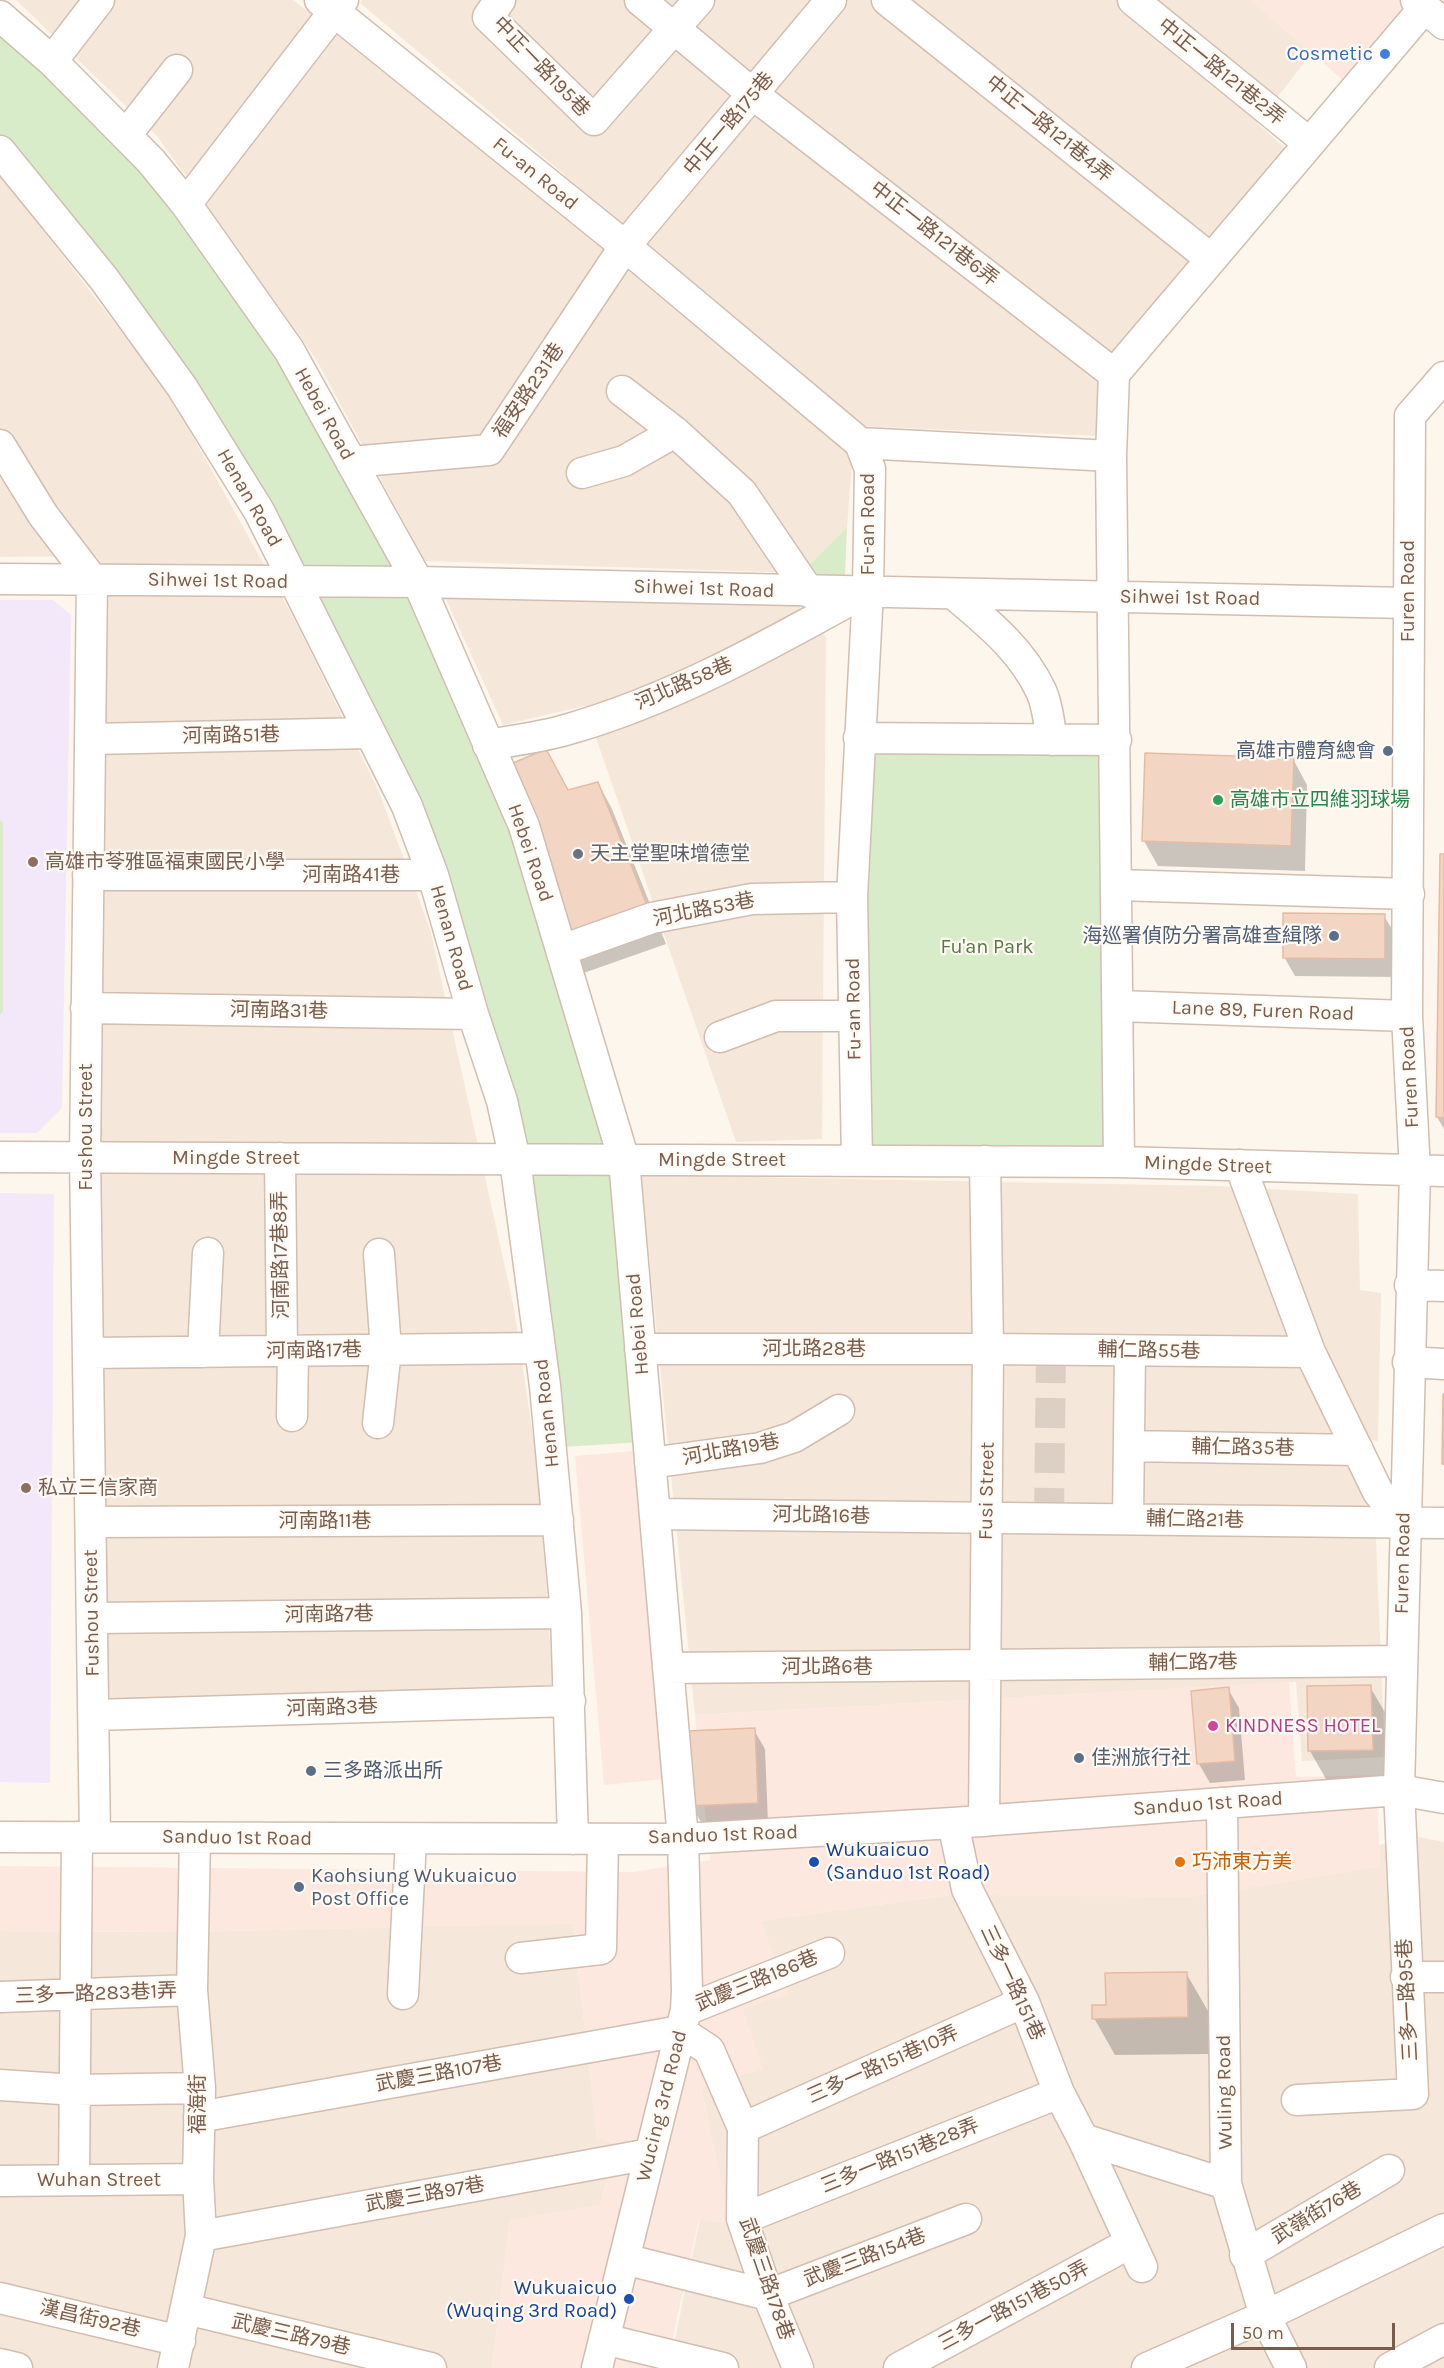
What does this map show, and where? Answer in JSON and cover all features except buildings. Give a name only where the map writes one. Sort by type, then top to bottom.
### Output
[{"type":"street","points":[[52,62],[99,0]]},
{"type":"street","name":"中正一路195巷","points":[[500,0],[488,17],[594,120],[699,0]]},
{"type":"street","name":"中正一路121巷6弄","points":[[640,0],[754,95],[1114,374]]},
{"type":"street","name":"中正一路175巷","points":[[625,246],[754,95],[831,0]]},
{"type":"street","name":"中正一路121巷4弄","points":[[887,0],[1211,259]]},
{"type":"street","name":"中正一路121巷2弄","points":[[1132,0],[1310,143]]},
{"type":"street","points":[[186,204],[332,4]]},
{"type":"street","name":"Fu-an Road","points":[[332,4],[860,443],[870,469],[868,591],[852,897],[857,1160]]},
{"type":"street","points":[[1119,1162],[1111,456],[1114,374],[1310,143],[1428,10]]},
{"type":"street","name":"Hebei Road","points":[[0,16],[52,62],[151,161],[186,204],[288,350],[418,582],[524,826],[624,1160],[683,1839]]},
{"type":"street","points":[[126,135],[177,70]]},
{"type":"street","name":"Henan Road","points":[[0,151],[104,279],[182,387],[259,511],[407,806],[433,875],[473,1014],[502,1101],[516,1160],[540,1348],[566,1613],[573,1839]]},
{"type":"street","name":"福安路231巷","points":[[351,462],[489,450],[625,246]]},
{"type":"street","name":"Furen Road","points":[[1399,1790],[1408,1362],[1415,1171],[1407,1016],[1410,416],[1444,377]]},
{"type":"street","points":[[622,391],[675,432],[742,493],[809,592]]},
{"type":"street","points":[[582,473],[624,461],[675,432]]},
{"type":"street","points":[[860,443],[1111,456]]},
{"type":"street","points":[[2,450],[44,515],[92,579]]},
{"type":"street","name":"Sihwei 1st Road","points":[[0,579],[297,583],[418,582],[1408,603]]},
{"type":"street","name":"Fushou Street","points":[[74,2180],[75,1992],[94,1715],[85,1157],[92,739],[92,579]]},
{"type":"street","name":"河北路58巷","points":[[488,745],[568,729],[655,699],[751,656],[868,591]]},
{"type":"street","points":[[955,595],[998,632],[1019,654],[1042,692],[1052,740]]},
{"type":"street","name":"河南路51巷","points":[[92,739],[369,733]]},
{"type":"street","points":[[859,738],[1116,740]]},
{"type":"street","name":"河南路41巷","points":[[88,875],[433,875]]},
{"type":"street","points":[[1117,885],[1409,894]]},
{"type":"street","name":"河北路53巷","points":[[562,950],[652,918],[752,899],[852,897]]},
{"type":"street","name":"Lane 89, Furen Road","points":[[1119,1006],[1407,1016]]},
{"type":"street","name":"河南路31巷","points":[[86,1008],[473,1014]]},
{"type":"street","points":[[720,1037],[776,1016],[854,1016]]},
{"type":"street","name":"Mingde Street","points":[[0,1157],[1119,1162],[1444,1171]]},
{"type":"street","name":"河南路17巷8弄","points":[[280,1158],[292,1416]]},
{"type":"street","name":"Fusi Street","points":[[984,1821],[988,1349],[985,1161]]},
{"type":"street","points":[[1240,1165],[1310,1352],[1378,1492],[1404,1523]]},
{"type":"street","points":[[203,1352],[208,1253]]},
{"type":"street","points":[[378,1423],[386,1350],[379,1254]]},
{"type":"street","points":[[1410,1285],[1444,1286]]},
{"type":"street","name":"河南路17巷","points":[[89,1353],[540,1348]]},
{"type":"street","name":"河北路28巷","points":[[640,1349],[988,1349]]},
{"type":"street","name":"輔仁路55巷","points":[[988,1349],[1310,1352]]},
{"type":"street","points":[[1128,1519],[1130,1351]]},
{"type":"street","points":[[1408,1362],[1444,1364]]},
{"type":"street","name":"河北路19巷","points":[[650,1463],[760,1448],[794,1437],[839,1410]]},
{"type":"street","name":"輔仁路35巷","points":[[1129,1446],[1358,1450]]},
{"type":"street","name":"河北路16巷","points":[[655,1514],[987,1518]]},
{"type":"street","name":"輔仁路21巷","points":[[987,1518],[1444,1523]]},
{"type":"street","name":"河南路11巷","points":[[91,1522],[558,1520]]},
{"type":"street","name":"河南路7巷","points":[[93,1618],[566,1613]]},
{"type":"street","name":"輔仁路7巷","points":[[985,1666],[1401,1660]]},
{"type":"street","name":"河北路6巷","points":[[668,1668],[985,1666]]},
{"type":"street","name":"河南路3巷","points":[[94,1715],[570,1701]]},
{"type":"street","name":"Sanduo 1st Road","points":[[0,1838],[683,1839],[984,1821],[1399,1790],[1444,1798]]},
{"type":"street","name":"三多一路95巷","points":[[1297,2100],[1413,2094],[1399,1790]]},
{"type":"street","name":"Wuling Road","points":[[1222,1803],[1226,2184],[1245,2255],[1265,2316],[1291,2368]]},
{"type":"street","name":"三多一路151巷","points":[[953,1823],[967,1890],[1024,2002],[1059,2093],[1083,2139],[1136,2255]]},
{"type":"street","name":"福海街","points":[[177,2354],[201,2236],[198,2179],[200,2088],[192,1990],[195,1838]]},
{"type":"street","points":[[521,1958],[601,1948],[603,1839]]},
{"type":"street","name":"Wucing 3rd Road","points":[[597,2368],[683,2021],[683,1839]]},
{"type":"street","points":[[403,1994],[411,1840]]},
{"type":"street","name":"武慶三路186巷","points":[[683,2021],[829,1953]]},
{"type":"street","points":[[1406,1977],[1444,1977]]},
{"type":"street","name":"三多一路283巷1弄","points":[[0,1997],[75,1992],[192,1990]]},
{"type":"street","name":"三多一路151巷10弄","points":[[743,2128],[1024,2002]]},
{"type":"street","name":"武慶三路107巷","points":[[199,2117],[683,2021]]},
{"type":"street","name":"武慶三路178巷","points":[[683,2021],[709,2050],[743,2128],[742,2219],[768,2295],[798,2368]]},
{"type":"street","points":[[0,2085],[76,2090],[200,2088]]},
{"type":"street","name":"三多一路151巷28弄","points":[[742,2219],[1059,2093]]},
{"type":"street","points":[[1083,2139],[1226,2184]]},
{"type":"street","name":"武慶三路97巷","points":[[201,2236],[650,2154]]},
{"type":"street","name":"武嶺街76巷","points":[[1245,2255],[1389,2170]]},
{"type":"street","name":"Wuhan Street","points":[[0,2181],[198,2179]]},
{"type":"street","name":"武慶三路154巷","points":[[768,2295],[966,2219]]},
{"type":"street","points":[[1147,2368],[1265,2316],[1444,2229]]},
{"type":"street","name":"三多一路151巷50弄","points":[[899,2368],[1136,2255]]},
{"type":"street","points":[[624,2259],[768,2295]]},
{"type":"street","name":"漢昌街92巷","points":[[0,2298],[177,2354]]},
{"type":"street","name":"武慶三路79巷","points":[[186,2309],[431,2368]]},
{"type":"street","points":[[604,2338],[723,2368]]},
{"type":"street","points":[[1390,2368],[1444,2339]]},
{"type":"street","points":[[0,2364],[17,2368]]},
{"type":"shaded area","points":[[16,0],[293,0],[546,198],[565,175],[360,3],[362,0],[1251,0],[1312,53],[1257,123],[1289,152],[1110,354],[1100,436],[855,426],[847,527],[801,573],[425,561],[316,359],[157,136]]},
{"type":"shaded area","points":[[1251,0],[1414,0],[1345,82]]},
{"type":"shaded area","points":[[0,174],[170,395],[299,628],[379,792],[430,929],[514,1308],[539,1477],[553,1685],[104,1700],[99,1057],[104,588],[97,556],[0,557]]},
{"type":"shaded area","points":[[445,597],[799,606],[826,637],[822,1139],[736,1142],[585,706],[503,725]]},
{"type":"shaded area","name":"高雄市苓雅區福東國民小學","points":[[0,600],[53,600],[71,615],[62,1108],[37,1133],[0,1133]]},
{"type":"shaded area","points":[[641,1175],[1218,1186],[1358,1194],[1360,1290],[1381,1293],[1378,1441],[1334,1434],[1375,1515],[1385,1757],[1302,1761],[1296,1682],[695,1715]]},
{"type":"shaded area","name":"私立三信家商","points":[[0,1193],[54,1194],[50,1783],[0,1782]]},
{"type":"shaded area","points":[[636,1451],[665,1779],[604,1785],[575,1456]]},
{"type":"shaded area","points":[[1289,1682],[1296,1777],[1376,1775],[1380,1867],[1191,1897],[950,1895],[761,1921],[788,1994],[742,2009],[763,2069],[701,2087],[731,2225],[699,2219],[666,2368],[492,2368],[510,2220],[600,2205],[616,2144],[597,2137],[573,1924],[177,1932],[0,1931],[0,1866],[633,1872],[710,1860],[695,1715]]},
{"type":"shaded area","points":[[1414,1836],[1444,1842],[1444,2368],[669,2368],[700,2218],[730,2224],[701,2087],[762,2069],[742,2009],[760,1921],[950,1895],[1380,1867],[1379,1845]]},
{"type":"shaded area","points":[[573,1923],[597,2136],[616,2144],[600,2205],[510,2220],[492,2368],[0,2368],[0,1931],[177,1932]]},
{"type":"green space","points":[[0,24],[143,169],[281,354],[402,572],[513,826],[611,1153],[643,1442],[563,1447],[556,1377],[517,1098],[425,818],[301,572],[0,140]]},
{"type":"green space","points":[[847,527],[845,576],[801,573]]},
{"type":"green space","name":"Fu'an Park","points":[[866,747],[1110,749],[1108,1151],[865,1149]]},
{"type":"green space","points":[[0,819],[3,823],[3,1011],[0,1015]]},
{"type":"tunnel","points":[[1049,1518],[1051,1350]]},
{"type":"place","name":"Cosmetic","points":[[1385,54]]},
{"type":"place","name":"高雄市體育總會","points":[[1388,751]]},
{"type":"place","name":"高雄市立四維羽球場","points":[[1218,800]]},
{"type":"place","name":"天主堂聖味增德堂","points":[[578,854]]},
{"type":"place","name":"高雄市苓雅區福東國民小學","points":[[33,862]]},
{"type":"place","name":"海巡署偵防分署高雄查緝隊","points":[[1334,936]]},
{"type":"place","name":"私立三信家商","points":[[26,1488]]},
{"type":"place","name":"KINDNESS HOTEL","points":[[1213,1726]]},
{"type":"place","name":"佳洲旅行社","points":[[1079,1758]]},
{"type":"place","name":"三多路派出所","points":[[311,1771]]},
{"type":"place","name":"Wukuaicuo (Sanduo 1st Road)","points":[[814,1862]]},
{"type":"place","name":"巧沛東方美","points":[[1180,1862]]},
{"type":"place","name":"Kaohsiung Wukuaicuo Post Office","points":[[299,1887]]},
{"type":"place","name":"Wukuaicuo (Wuqing 3rd Road)","points":[[629,2299]]}]
